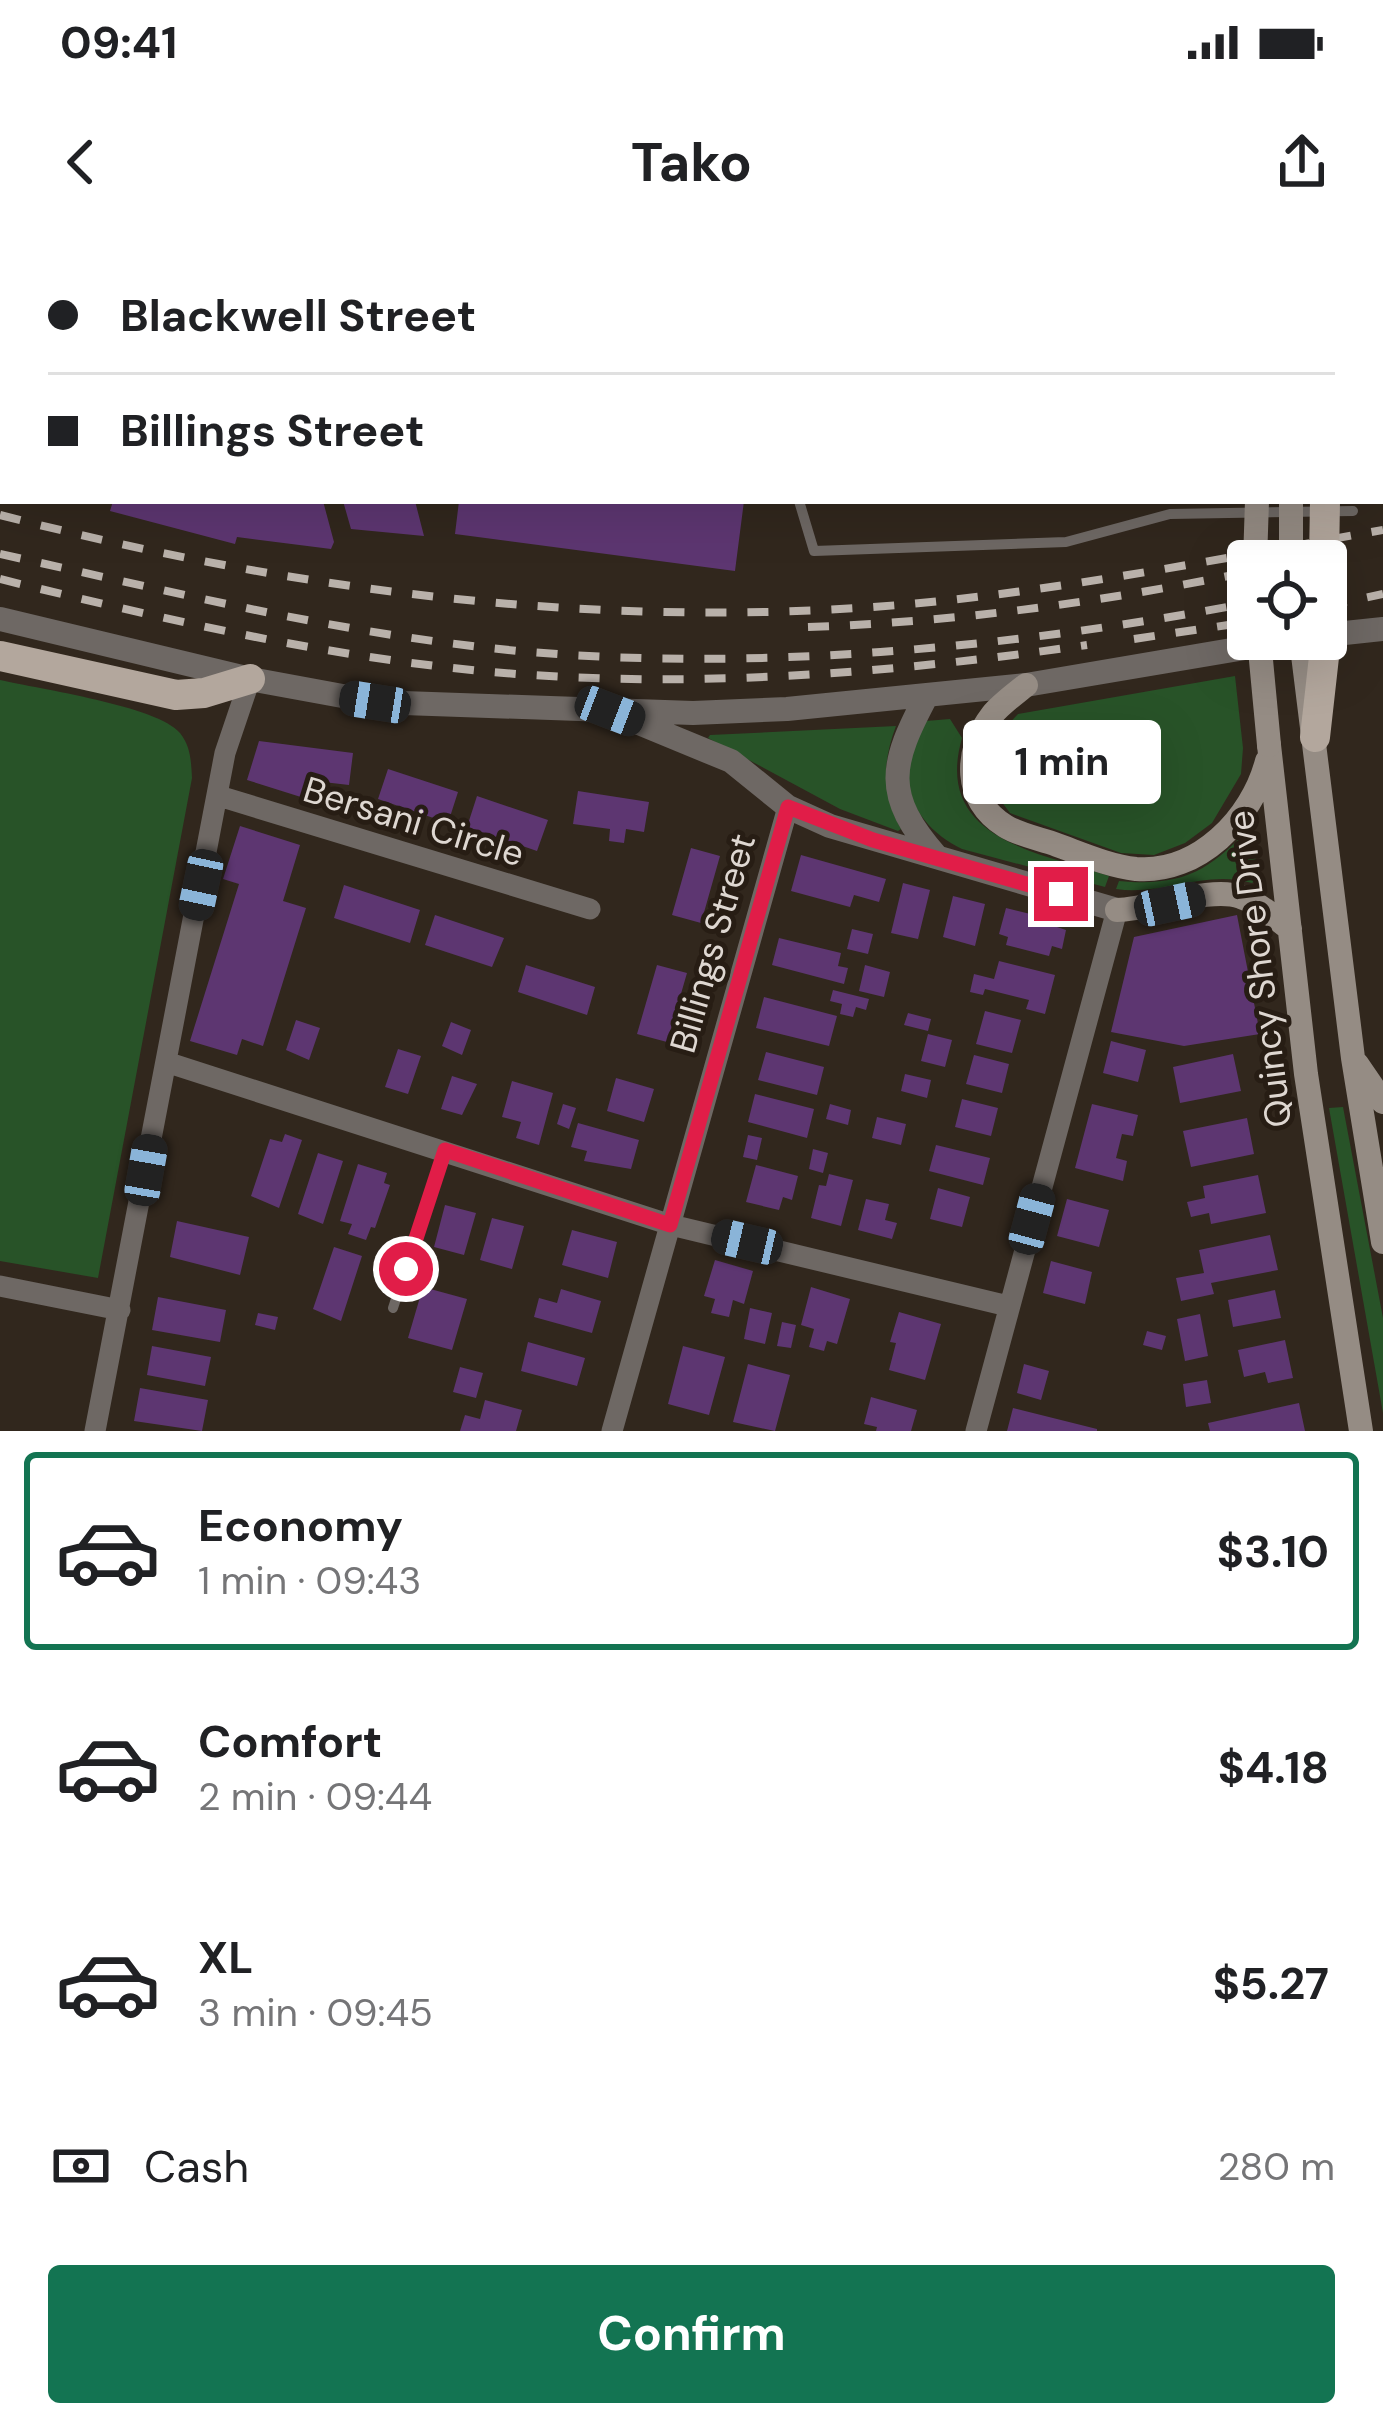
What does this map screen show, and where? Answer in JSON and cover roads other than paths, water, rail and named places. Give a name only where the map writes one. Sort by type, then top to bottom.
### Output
[{"type":"main road","points":[[1256,540],[1257,504]]},
{"type":"main road","points":[[1291,504],[1291,540]]},
{"type":"main road","points":[[1330,540],[1339,506]]},
{"type":"main road","points":[[0,656],[176,695],[250,679]]},
{"type":"main road","name":"Quincy Shore Drive","points":[[1261,660],[1310,1098],[1361,1431]]},
{"type":"main road","points":[[1303,660],[1353,1058],[1383,1242]]},
{"type":"main road","points":[[1316,737],[1324,660]]},
{"type":"main road","points":[[1026,685],[993,713],[978,739],[969,770],[978,800],[1005,826],[1124,867],[1176,865],[1208,848],[1234,823],[1253,795],[1269,745]]},
{"type":"main road","points":[[1117,910],[1222,893],[1243,897],[1290,929]]},
{"type":"main road","points":[[1353,1058],[1383,1102]]},
{"type":"street","points":[[0,620],[250,679],[375,702],[610,711],[787,709],[1026,685],[1227,651]]},
{"type":"street","points":[[1347,634],[1383,629]]},
{"type":"street","points":[[94,1431],[225,753],[250,679]]},
{"type":"street","points":[[927,695],[904,737],[896,772],[902,805],[916,833],[937,857]]},
{"type":"street","points":[[610,711],[731,761],[788,807]]},
{"type":"street","name":"Bersani Circle","points":[[219,796],[590,909]]},
{"type":"street","name":"Billings Street","points":[[612,1431],[788,807],[851,833],[1117,910]]},
{"type":"street","points":[[976,1431],[1117,910]]},
{"type":"street","points":[[166,1062],[670,1225],[1008,1306]]},
{"type":"street","points":[[0,1286],[120,1310]]},
{"type":"lane","points":[[803,504],[814,551],[1066,542],[1170,514],[1339,506]]},
{"type":"lane","points":[[1164,504],[1170,514]]},
{"type":"lane","points":[[393,1308],[445,1150]]},
{"type":"railway","points":[[0,515],[222,565],[334,583],[559,608],[672,612],[785,611],[960,599],[1142,573],[1383,530]]},
{"type":"railway","points":[[0,554],[353,628],[566,655],[663,659],[861,653],[1058,634],[1227,607]]},
{"type":"railway","points":[[808,627],[1029,609],[1227,576]]},
{"type":"railway","points":[[0,579],[299,645],[420,664],[557,677],[785,676],[1087,645]]},
{"type":"railway","points":[[1347,602],[1383,594]]},
{"type":"railway","points":[[1134,639],[1227,625]]}]
